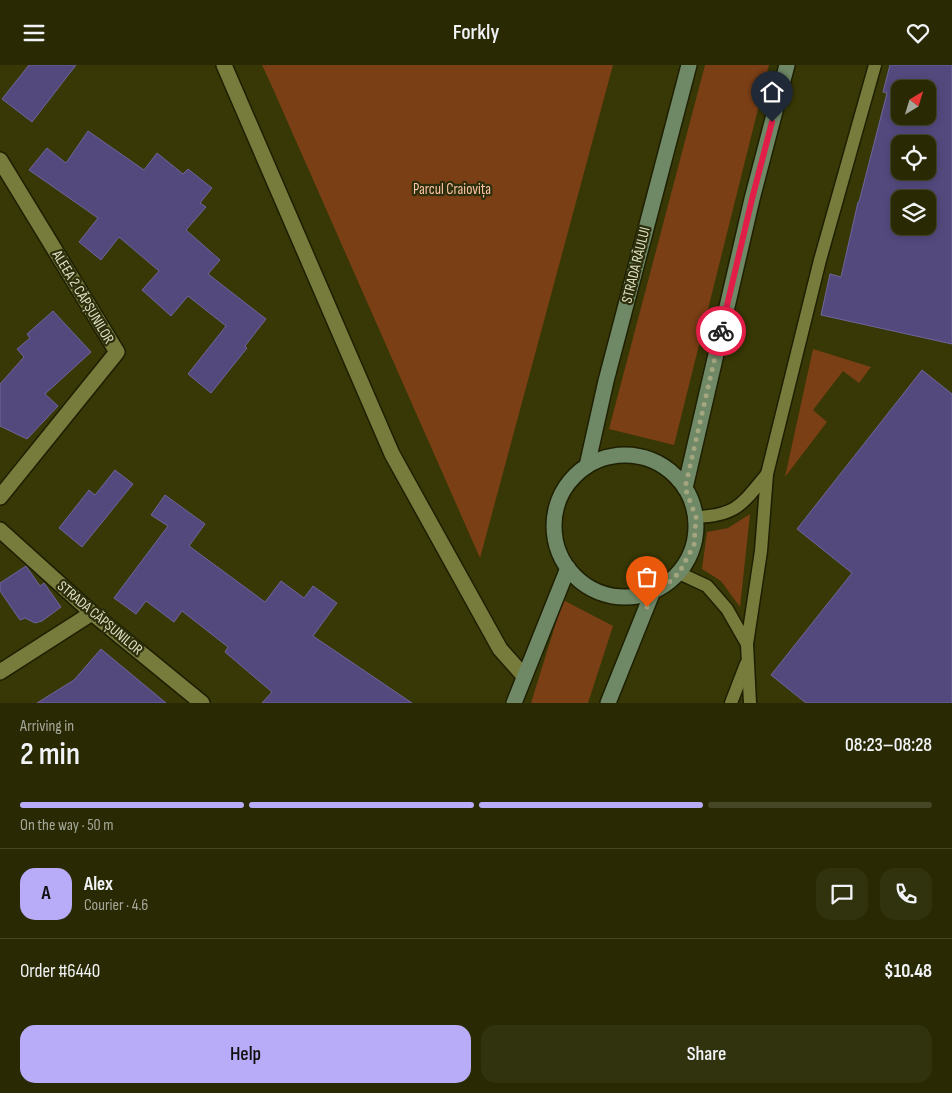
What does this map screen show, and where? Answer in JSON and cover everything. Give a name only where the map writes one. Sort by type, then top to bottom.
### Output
[{"type":"main road","name":"STRADA RÂULUI","points":[[587,466],[609,371],[688,65]]},
{"type":"main road","points":[[685,488],[752,199],[787,65]]},
{"type":"main road","points":[[618,455],[635,456],[651,460],[670,471],[685,488],[696,517],[694,545],[679,573],[667,584],[639,596],[622,597],[607,595],[592,589],[568,568],[560,553],[555,537],[554,520],[557,504],[564,489],[587,466],[602,459],[618,455]]},
{"type":"main road","points":[[514,703],[568,568]]},
{"type":"main road","points":[[608,703],[654,591]]},
{"type":"street","points":[[224,65],[392,454],[500,649],[524,676]]},
{"type":"street","name":"ALEEA 2 CĂPȘUNILOR","points":[[0,160],[117,352],[0,497]]},
{"type":"street","name":"STRADA CĂPȘUNILOR","points":[[0,530],[92,613],[202,703]]},
{"type":"street","points":[[0,672],[92,613]]},
{"type":"lane","points":[[750,703],[747,644],[760,551],[767,474],[820,260],[875,65]]},
{"type":"lane","points":[[696,517],[716,517],[733,511],[748,497],[767,474]]},
{"type":"lane","points":[[679,573],[706,586],[727,609],[747,644]]},
{"type":"lane","points":[[730,703],[747,660]]},
{"type":"green space","name":"Parcul Craiovița","points":[[262,65],[613,65],[480,558],[270,82]]},
{"type":"green space","points":[[705,65],[769,65],[674,445],[609,429]]},
{"type":"green space","points":[[813,349],[871,367],[859,383],[843,371],[813,410],[827,422],[785,477]]},
{"type":"green space","points":[[750,514],[740,607],[721,581],[702,569],[707,532],[728,528]]},
{"type":"green space","points":[[563,600],[613,626],[588,703],[531,703]]},
{"type":"building","points":[[29,65],[76,65],[32,122],[2,99]]},
{"type":"building","points":[[890,65],[952,65],[952,344],[821,315],[830,274],[841,277],[858,202],[887,93],[883,92]]},
{"type":"building","points":[[88,131],[144,170],[157,153],[183,174],[188,169],[212,188],[200,203],[206,207],[186,230],[220,260],[208,274],[266,319],[245,346],[247,348],[211,393],[188,374],[226,326],[188,296],[171,316],[142,290],[159,271],[119,237],[101,260],[79,242],[98,218],[29,170],[47,148],[66,163]]},
{"type":"building","points":[[53,311],[91,352],[45,394],[58,406],[27,439],[0,426],[0,384],[24,357],[17,349],[30,338],[27,334]]},
{"type":"building","points":[[922,370],[952,394],[952,703],[806,703],[771,675],[852,573],[797,529]]},
{"type":"building","points":[[115,470],[133,484],[82,547],[59,528],[89,490],[95,495]]},
{"type":"building","points":[[165,495],[205,524],[189,546],[265,602],[281,581],[304,598],[313,586],[337,603],[313,636],[412,703],[262,703],[272,692],[225,652],[228,647],[182,611],[174,622],[146,601],[136,614],[114,598],[168,526],[151,515]]},
{"type":"building","points":[[26,566],[40,586],[44,583],[61,607],[42,621],[35,623],[25,618],[20,620],[0,591],[0,583]]},
{"type":"building","points":[[101,649],[166,703],[37,703],[74,680]]},
{"type":"way so far","points":[[647,607],[654,591],[667,584],[679,573],[694,545],[696,517],[685,488],[721,331]]},
{"type":"route","points":[[721,331],[772,122]]}]
